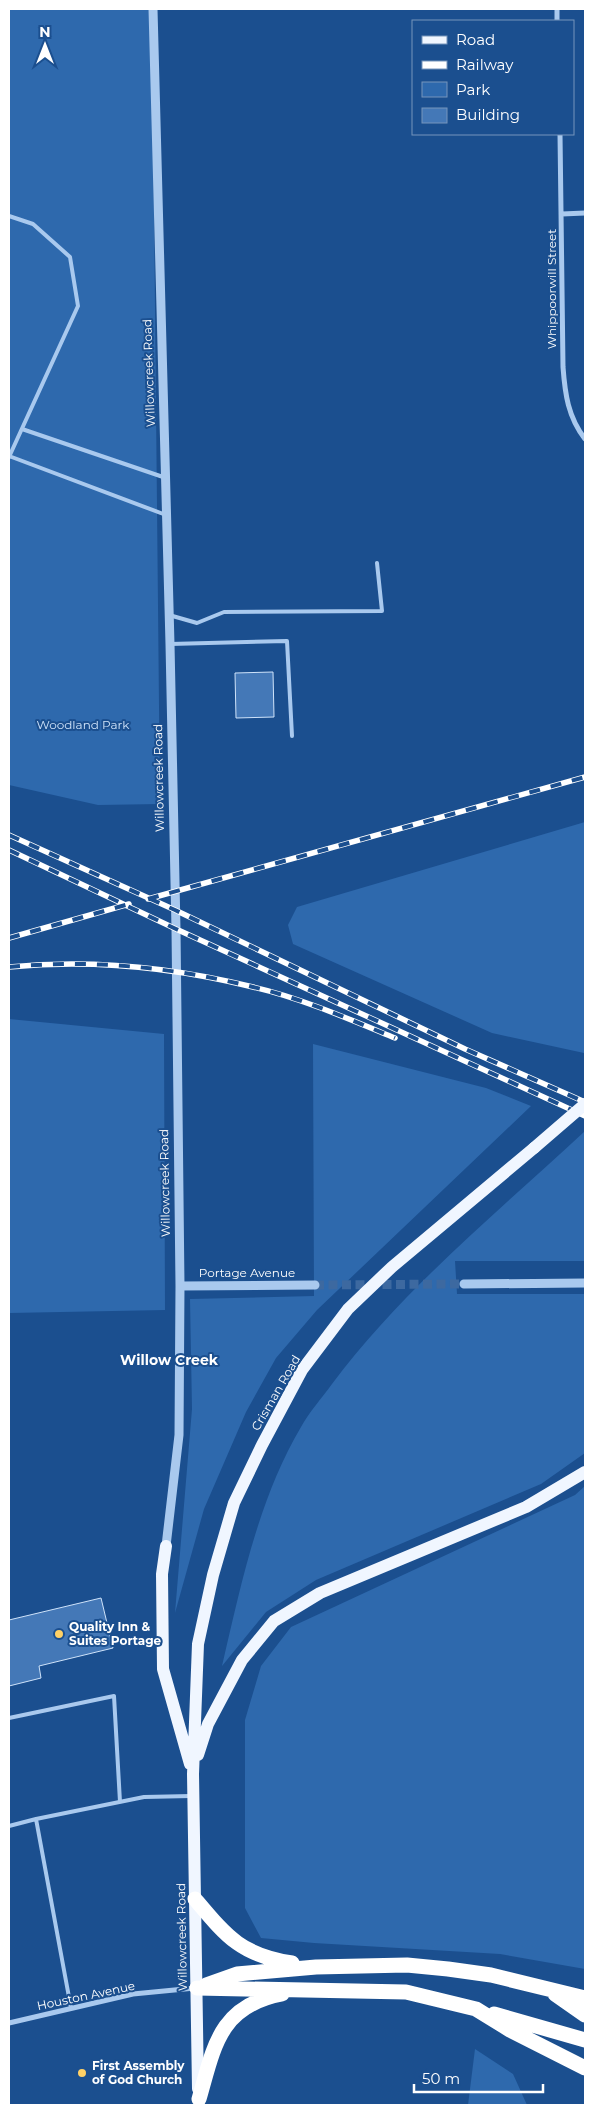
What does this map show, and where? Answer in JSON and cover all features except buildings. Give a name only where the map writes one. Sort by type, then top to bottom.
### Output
[{"type":"highway","points":[[195,1899],[222,1932],[242,1948],[268,1960],[316,1967]]},
{"type":"highway","points":[[197,1988],[237,1974],[316,1967],[407,1965],[491,1975],[585,1998]]},
{"type":"highway","points":[[197,1988],[406,1992],[476,2009],[585,2040]]},
{"type":"highway","points":[[199,2100],[216,2041],[233,2018],[248,2006],[271,1996],[308,1989]]},
{"type":"highway","points":[[548,1989],[585,2015]]},
{"type":"highway","points":[[476,2009],[510,2030],[585,2068]]},
{"type":"main road","name":"Crisman Road","points":[[193,1774],[198,1644],[213,1575],[234,1503],[302,1370],[348,1309],[392,1267],[585,1104]]},
{"type":"main road","points":[[193,1774],[208,1724],[242,1660],[274,1621],[320,1593],[526,1507],[585,1472]]},
{"type":"main road","points":[[166,1546],[162,1574],[163,1669],[193,1774]]},
{"type":"main road","name":"Willowcreek Road","points":[[193,1774],[199,2100]]},
{"type":"street","name":"Willowcreek Road","points":[[153,9],[170,644],[176,929],[180,1286],[179,1435],[166,1546]]},
{"type":"street","name":"Whippoorwill Street","points":[[560,135],[565,395],[571,416],[585,439]]},
{"type":"street","points":[[562,214],[585,214]]},
{"type":"street","points":[[464,1284],[585,1283]]},
{"type":"street","name":"Portage Avenue","points":[[180,1286],[315,1285]]},
{"type":"street","name":"Houston Avenue","points":[[9,2023],[133,1994],[197,1988]]},
{"type":"lane","points":[[9,216],[33,224],[70,258],[78,306],[9,456],[167,515]]},
{"type":"lane","points":[[22,429],[166,478]]},
{"type":"lane","points":[[169,615],[197,623],[224,612],[382,611],[377,563]]},
{"type":"lane","points":[[170,644],[287,641],[292,736]]},
{"type":"lane","points":[[9,1718],[114,1696],[120,1802]]},
{"type":"lane","points":[[9,1826],[144,1797],[193,1796]]},
{"type":"lane","points":[[36,1819],[71,2008]]},
{"type":"green space","name":"Woodland Park","points":[[9,9],[152,9],[160,804],[98,805],[9,785]]},
{"type":"green space","points":[[585,822],[584,1053],[492,1033],[293,944],[288,925],[297,907]]},
{"type":"green space","points":[[9,1019],[164,1034],[165,1310],[9,1313]]},
{"type":"green space","points":[[313,1044],[486,1088],[531,1106],[317,1310],[276,1358],[246,1412],[204,1509],[175,1613],[192,1409],[190,1299],[314,1296]]},
{"type":"green space","points":[[585,1131],[585,1261],[455,1261],[457,1294],[585,1294],[585,1453],[541,1484],[316,1580],[266,1612],[222,1666],[244,1574],[262,1513],[286,1455],[308,1416],[359,1349],[420,1284],[452,1252]]},
{"type":"green space","points":[[585,1486],[585,1969],[500,1954],[261,1938],[245,1908],[245,1720],[261,1666],[291,1627],[575,1495]]},
{"type":"green space","points":[[475,2049],[513,2074],[527,2105],[468,2105]]},
{"type":"tunnel","points":[[315,1285],[464,1284]]},
{"type":"railway","points":[[148,899],[585,777]]},
{"type":"railway","points":[[9,835],[175,910],[465,1049],[585,1102]]},
{"type":"railway","points":[[9,850],[176,929],[585,1116]]},
{"type":"railway","points":[[9,938],[129,904]]},
{"type":"railway","points":[[9,967],[70,964],[131,966],[192,974],[289,997],[325,1009],[395,1038]]},
{"type":"place","name":"Quality Inn & Suites Portage","points":[[59,1634]]},
{"type":"place","name":"First Assembly of God Church","points":[[82,2073]]},
{"type":"district","name":"Willow Creek","points":[[169,1360]]}]
